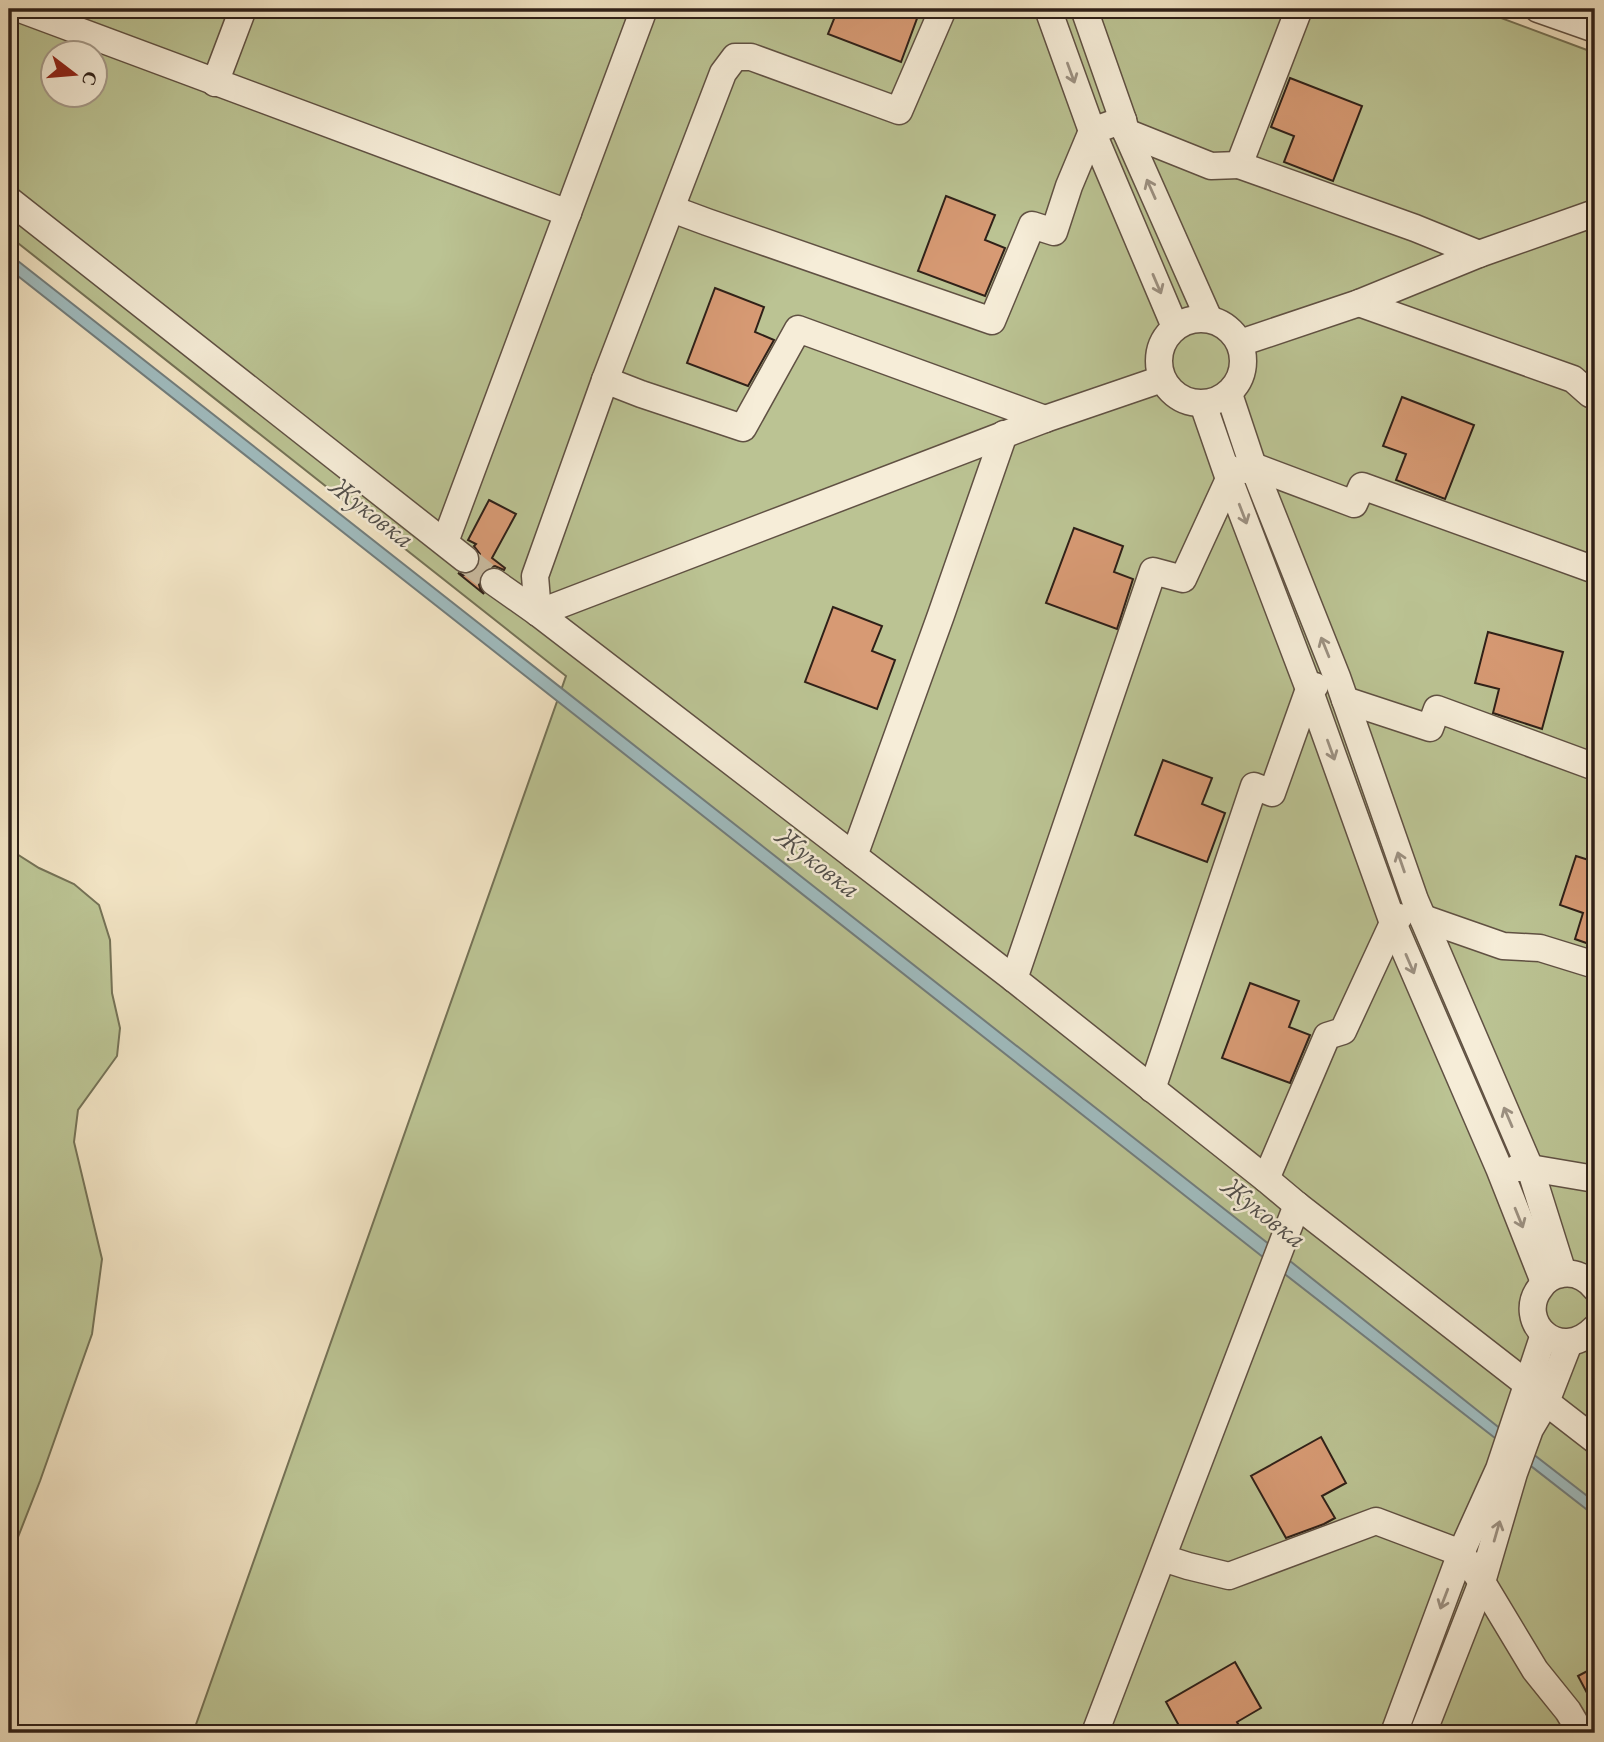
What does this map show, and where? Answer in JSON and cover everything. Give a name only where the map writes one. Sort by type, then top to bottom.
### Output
[{"type":"street","points":[[20,9],[80,19],[215,83],[568,214]]},
{"type":"street","points":[[215,83],[243,9]]},
{"type":"street","points":[[9,200],[455,551],[568,214],[645,9]]},
{"type":"street","points":[[538,613],[535,576],[606,380],[723,73],[736,57],[751,57],[899,111],[943,9]]},
{"type":"street","points":[[1048,9],[1092,131],[1175,327]]},
{"type":"street","points":[[1084,9],[1125,126],[1209,319]]},
{"type":"street","points":[[1239,164],[1299,9]]},
{"type":"street","points":[[1538,9],[1595,29]]},
{"type":"street","points":[[1092,131],[1125,126],[1211,166],[1239,164],[1479,254]]},
{"type":"street","points":[[672,209],[992,321],[1032,225],[1054,232],[1069,186],[1092,131]]},
{"type":"street","points":[[1240,343],[1359,303],[1479,254],[1595,213]]},
{"type":"street","points":[[1359,303],[1573,379],[1595,396]]},
{"type":"street","points":[[1197,318],[1209,319],[1222,324],[1240,343],[1244,356],[1243,370],[1238,383],[1229,394],[1217,401],[1191,403],[1169,390],[1162,379],[1158,365],[1160,351],[1166,337],[1175,327],[1197,318]]},
{"type":"street","points":[[606,380],[743,428],[798,329],[1045,419]]},
{"type":"street","points":[[538,613],[1004,434],[1162,379]]},
{"type":"street","points":[[1229,394],[1253,466],[1341,689],[1419,909],[1530,1168],[1554,1278]]},
{"type":"street","points":[[1203,404],[1393,923],[1499,1168],[1554,1278]]},
{"type":"street","points":[[1014,979],[1153,571],[1183,579],[1229,479],[1241,427]]},
{"type":"street","points":[[854,856],[942,615],[1004,434]]},
{"type":"street","points":[[1229,479],[1253,466],[1354,505],[1362,485],[1595,570]]},
{"type":"street","points":[[494,582],[1014,979],[1595,1440]]},
{"type":"street","points":[[1309,688],[1341,689],[1430,727],[1437,709],[1595,767]]},
{"type":"street","points":[[1152,1089],[1254,786],[1272,793],[1309,688]]},
{"type":"street","points":[[1266,1179],[1327,1036],[1343,1031],[1393,923],[1419,909]]},
{"type":"street","points":[[1419,909],[1503,946],[1540,948],[1595,965]]},
{"type":"street","points":[[1499,1168],[1530,1168],[1595,1179]]},
{"type":"street","points":[[1095,1733],[1297,1205]]},
{"type":"street","points":[[1587,1338],[1551,1339],[1537,1325],[1533,1302],[1537,1291],[1554,1278],[1574,1274],[1585,1278],[1595,1288]]},
{"type":"street","points":[[1423,1733],[1482,1582],[1507,1471],[1523,1424],[1527,1384],[1544,1334]]},
{"type":"street","points":[[1523,1424],[1546,1402],[1587,1338]]},
{"type":"street","points":[[1394,1733],[1461,1553],[1507,1471]]},
{"type":"street","points":[[1163,1558],[1229,1576],[1376,1521],[1461,1553],[1482,1582],[1535,1670],[1568,1711],[1581,1733]]},
{"type":"green space","points":[[9,9],[1477,9],[1595,53],[1595,1733],[193,1733],[566,676],[9,236]]},
{"type":"green space","points":[[9,849],[39,868],[74,884],[99,905],[110,940],[112,993],[120,1028],[117,1056],[78,1110],[74,1142],[102,1259],[92,1334],[9,1560]]},
{"type":"water","points":[[9,254],[1595,1502],[1595,1516],[9,269]]},
{"type":"building","points":[[838,9],[909,9],[919,13],[901,62],[828,34]]},
{"type":"building","points":[[1290,78],[1362,106],[1333,181],[1284,162],[1294,136],[1271,127]]},
{"type":"building","points":[[946,196],[995,215],[985,240],[1005,248],[985,296],[918,271]]},
{"type":"building","points":[[715,288],[764,307],[755,332],[774,340],[748,386],[687,363]]},
{"type":"building","points":[[1402,397],[1474,425],[1445,499],[1396,480],[1406,454],[1383,446]]},
{"type":"building","points":[[489,500],[516,514],[492,558],[505,568],[504,570],[495,566],[487,568],[478,581],[484,594],[458,573],[470,574],[478,568],[480,554],[474,546],[476,544],[468,540]]},
{"type":"building","points":[[1074,528],[1123,546],[1114,572],[1133,579],[1117,629],[1046,603]]},
{"type":"building","points":[[833,607],[882,626],[872,651],[895,660],[877,709],[805,682]]},
{"type":"building","points":[[1488,632],[1563,652],[1542,729],[1493,713],[1499,689],[1475,683]]},
{"type":"building","points":[[1163,760],[1212,778],[1202,804],[1225,813],[1207,862],[1135,835]]},
{"type":"building","points":[[1576,856],[1595,862],[1595,946],[1575,939],[1583,913],[1560,905]]},
{"type":"building","points":[[1250,983],[1299,1001],[1289,1027],[1310,1035],[1290,1083],[1222,1058]]},
{"type":"building","points":[[1321,1437],[1346,1483],[1322,1496],[1335,1518],[1286,1538],[1251,1476]]},
{"type":"building","points":[[1235,1662],[1261,1708],[1237,1722],[1243,1733],[1183,1733],[1166,1702]]},
{"type":"building","points":[[1595,1667],[1595,1708],[1578,1676]]},
{"type":"tunnel","points":[[465,559],[494,582]]},
{"type":"water label","name":"Жуковка","points":[[373,512]]},
{"type":"water label","name":"Жуковка","points":[[819,862]]},
{"type":"water label","name":"Жуковка","points":[[1265,1212]]}]
